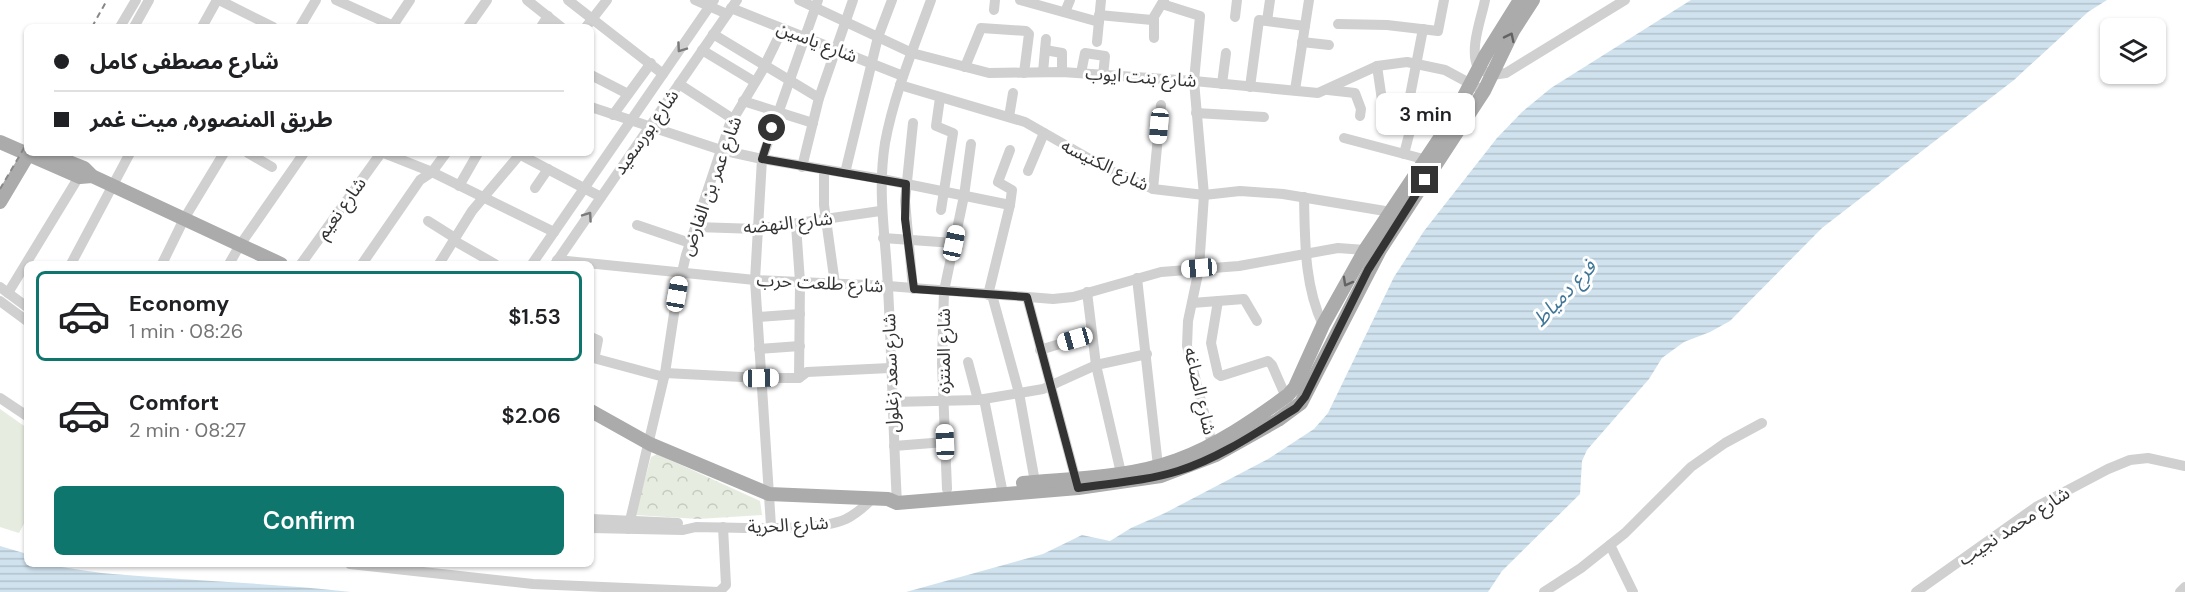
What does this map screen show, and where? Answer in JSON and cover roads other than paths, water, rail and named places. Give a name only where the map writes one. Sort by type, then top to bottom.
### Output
[{"type":"main road","points":[[894,498],[947,489],[1002,490],[1035,482],[1077,483],[1158,466],[1212,444],[1286,397],[1300,377],[1323,325],[1365,250],[1427,160],[1502,25],[1520,0]]},
{"type":"main road","points":[[594,413],[650,444],[770,494],[894,498],[1148,479],[1180,471],[1216,455],[1296,408],[1308,391],[1380,250],[1484,91],[1513,30],[1533,0]]},
{"type":"main road","points":[[2,139],[24,149]]},
{"type":"main road","points":[[0,202],[24,156]]},
{"type":"main road","points":[[42,156],[112,184],[275,261]]},
{"type":"main road","points":[[56,156],[85,174]]},
{"type":"street","points":[[122,24],[136,0]]},
{"type":"street","points":[[136,24],[149,0]]},
{"type":"street","points":[[204,24],[218,0],[266,24]]},
{"type":"street","points":[[302,24],[316,0]]},
{"type":"street","points":[[336,0],[388,24]]},
{"type":"street","points":[[396,24],[410,0]]},
{"type":"street","points":[[470,24],[487,0]]},
{"type":"street","points":[[527,0],[557,24]]},
{"type":"street","points":[[568,0],[589,22],[607,0]]},
{"type":"street","name":"شارع ياسين","points":[[695,0],[732,7],[872,62],[902,81]]},
{"type":"street","name":"شارع بنت ايوب","points":[[799,0],[817,4],[845,21],[912,53],[989,73],[1081,73],[1318,93],[1386,63],[1418,63],[1445,70],[1484,91]]},
{"type":"street","points":[[802,167],[819,98],[834,49],[853,0]]},
{"type":"street","points":[[845,173],[878,37],[892,0]]},
{"type":"street","name":"شارع سعد زغلول","points":[[894,498],[888,286],[880,212],[882,179],[885,143],[902,81],[932,0]]},
{"type":"street","points":[[1024,0],[1044,3],[1065,12],[1099,18],[1154,19]]},
{"type":"street","points":[[1065,12],[1070,0]]},
{"type":"street","points":[[1097,42],[1101,0]]},
{"type":"street","points":[[1235,17],[1237,0]]},
{"type":"street","points":[[1250,87],[1263,21],[1270,0]]},
{"type":"street","points":[[1295,90],[1309,0]]},
{"type":"street","points":[[1338,24],[1438,31],[1444,0]]},
{"type":"street","points":[[1485,0],[1475,50],[1478,68],[1492,75],[1506,73],[1625,0]]},
{"type":"street","points":[[1154,38],[1154,19],[1163,2]]},
{"type":"street","name":"شارع الصاغه","points":[[1163,2],[1200,15],[1194,81],[1204,195],[1199,268],[1187,346],[1212,444]]},
{"type":"street","name":"شارع بورسعيد","points":[[534,261],[712,3]]},
{"type":"street","points":[[771,526],[755,280],[762,159],[817,4]]},
{"type":"street","name":"شارع بورسعيد","points":[[557,261],[732,7]]},
{"type":"street","points":[[543,24],[548,16]]},
{"type":"street","points":[[1263,21],[1305,26]]},
{"type":"street","points":[[594,25],[651,63],[663,74]]},
{"type":"street","points":[[1404,39],[1405,27]]},
{"type":"street","name":"شارع عمر بن الفارض","points":[[628,525],[650,444],[665,375],[681,274],[690,243],[721,150],[734,119],[783,28]]},
{"type":"street","points":[[965,67],[979,29],[1016,30],[1029,33],[1024,73]]},
{"type":"street","points":[[1404,154],[1411,127],[1409,101],[1423,29]]},
{"type":"street","points":[[713,34],[819,98]]},
{"type":"street","points":[[1302,42],[1329,45]]},
{"type":"street","points":[[1043,72],[1046,45],[1063,54],[1062,72]]},
{"type":"street","points":[[702,50],[755,82]]},
{"type":"street","points":[[1081,73],[1085,53],[1105,56],[1103,76]]},
{"type":"street","points":[[1222,84],[1226,53]]},
{"type":"street","points":[[613,115],[651,63]]},
{"type":"street","points":[[1377,66],[1383,106]]},
{"type":"street","points":[[594,77],[628,94]]},
{"type":"street","name":"شارع الكنيسه","points":[[902,81],[940,99],[1009,117],[1044,133],[1109,170],[1153,189],[1204,195],[1240,191],[1304,197],[1391,212]]},
{"type":"street","points":[[679,84],[734,119]]},
{"type":"street","points":[[1327,90],[1356,93],[1362,110],[1360,116]]},
{"type":"street","points":[[1009,117],[1013,93]]},
{"type":"street","points":[[940,99],[936,127],[952,133],[941,210]]},
{"type":"street","points":[[743,101],[813,123]]},
{"type":"street","points":[[1153,189],[1161,105]]},
{"type":"street","points":[[594,108],[721,150],[1010,205]]},
{"type":"street","points":[[1196,113],[1264,117]]},
{"type":"street","points":[[914,123],[906,184],[908,239],[914,289]]},
{"type":"street","points":[[1028,171],[1044,133]]},
{"type":"street","points":[[1344,138],[1427,160]]},
{"type":"street","name":"شارع المنتزه","points":[[947,489],[944,291],[964,196],[971,144]]},
{"type":"street","points":[[1010,150],[998,181],[1012,190],[990,295],[1019,393],[1035,482]]},
{"type":"street","points":[[73,261],[128,156]]},
{"type":"street","points":[[163,261],[184,219],[222,156]]},
{"type":"street","points":[[253,156],[272,167]]},
{"type":"street","points":[[232,261],[240,245],[302,156]]},
{"type":"street","name":"شارع نعيم","points":[[303,261],[380,156]]},
{"type":"street","points":[[390,156],[432,172],[554,232]]},
{"type":"street","points":[[364,261],[420,180],[432,172],[444,156]]},
{"type":"street","points":[[459,186],[475,156]]},
{"type":"street","points":[[441,261],[483,198],[517,156]]},
{"type":"street","points":[[524,156],[601,197]]},
{"type":"street","points":[[535,188],[548,170]]},
{"type":"street","points":[[824,170],[826,220],[835,284]]},
{"type":"street","points":[[28,261],[85,174]]},
{"type":"street","points":[[1304,197],[1305,253],[1313,300],[1323,325]]},
{"type":"street","name":"شارع النهضه","points":[[696,227],[757,229],[880,212]]},
{"type":"street","points":[[428,221],[488,261]]},
{"type":"street","points":[[638,225],[690,243]]},
{"type":"street","points":[[796,225],[800,282],[800,378]]},
{"type":"street","points":[[883,238],[954,243]]},
{"type":"street","name":"شارع طلعت حرب","points":[[594,266],[755,280],[888,286],[1063,299],[1137,278],[1199,268],[1239,266],[1347,247],[1365,250]]},
{"type":"street","points":[[4,297],[24,267]]},
{"type":"street","points":[[1137,278],[1158,466]]},
{"type":"street","points":[[1087,292],[1096,365],[1120,473]]},
{"type":"street","points":[[4,297],[24,307]]},
{"type":"street","points":[[4,297],[24,318]]},
{"type":"street","points":[[1027,297],[1077,483]]},
{"type":"street","points":[[1192,303],[1245,299],[1257,321]]},
{"type":"street","points":[[1218,301],[1211,343],[1218,374],[1221,376],[1264,361],[1272,364],[1286,397]]},
{"type":"street","points":[[758,317],[800,314]]},
{"type":"street","points":[[1040,350],[1092,334]]},
{"type":"street","points":[[594,338],[598,340],[595,355],[597,359],[665,375],[800,378],[807,372],[890,368]]},
{"type":"street","points":[[759,349],[800,346]]},
{"type":"street","points":[[891,402],[981,399],[1019,393],[1051,386],[1096,365],[1147,354]]},
{"type":"street","points":[[969,362],[981,399],[1002,490]]},
{"type":"street","points":[[0,398],[24,414]]},
{"type":"street","points":[[1549,591],[1632,527],[1690,467],[1725,443],[1762,423]]},
{"type":"street","points":[[894,446],[945,442]]},
{"type":"street","name":"شارع محمد نجيب","points":[[1916,592],[2036,507],[2108,469],[2130,460],[2148,458],[2185,466]]},
{"type":"street","name":"شارع الحرية","points":[[594,528],[683,524],[696,527],[831,525],[859,512],[872,499]]},
{"type":"street","name":"شارع الحرية","points":[[594,519],[628,525]]},
{"type":"street","points":[[374,567],[446,576],[586,588],[719,592],[726,585],[723,527]]},
{"type":"street","points":[[1610,545],[1633,592]]},
{"type":"street","points":[[446,576],[448,567]]},
{"type":"street","points":[[2180,592],[2185,587]]},
{"type":"water","name":"فرع دمياط","points":[[1691,0],[2107,0],[2088,12],[2014,80],[1822,228],[1730,321],[1684,342],[1662,358],[1649,379],[1587,450],[1582,461],[1580,494],[1502,571],[1488,592],[906,592],[1043,554],[1082,535],[1110,541],[1131,528],[1165,513],[1268,459],[1314,429],[1328,413],[1394,277],[1424,231],[1497,138],[1522,112],[1551,88]]},
{"type":"water","points":[[0,546],[24,553],[24,567],[61,567],[113,574],[351,592],[0,592]]},
{"type":"railway","points":[[94,24],[107,0]]},
{"type":"railway","points":[[0,189],[24,148]]}]
